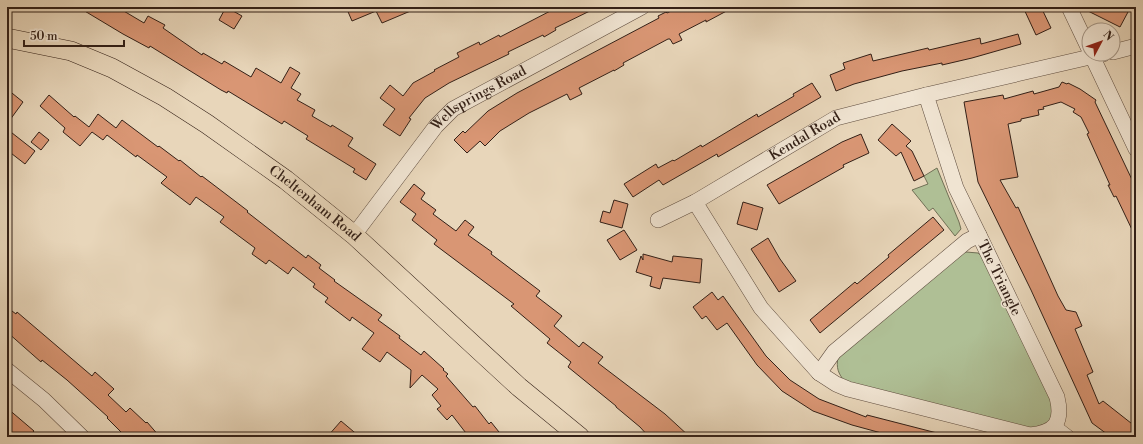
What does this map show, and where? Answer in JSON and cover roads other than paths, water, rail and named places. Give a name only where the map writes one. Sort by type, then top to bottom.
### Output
[{"type":"main road","name":"Cheltenham Road","points":[[7,38],[70,51],[112,68],[165,97],[207,124],[286,180],[354,234],[519,387],[580,437]]},
{"type":"street","name":"Wellsprings Road","points":[[354,234],[436,126],[453,109],[642,7]]},
{"type":"street","points":[[1069,7],[1081,29]]},
{"type":"street","points":[[1121,50],[1136,46]]},
{"type":"street","name":"Kendal Road","points":[[658,220],[695,202],[836,118],[1081,56]]},
{"type":"street","points":[[1098,62],[1136,149]]},
{"type":"street","points":[[926,95],[956,188],[979,235]]},
{"type":"street","points":[[695,202],[761,308],[819,373],[836,384],[848,389],[1030,435],[1042,434],[1054,427],[1067,437]]},
{"type":"street","name":"The Triangle","points":[[819,373],[834,352],[967,241],[979,235],[1057,397],[1059,407],[1058,417],[1054,427]]},
{"type":"street","points":[[7,370],[44,400],[82,437]]}]
